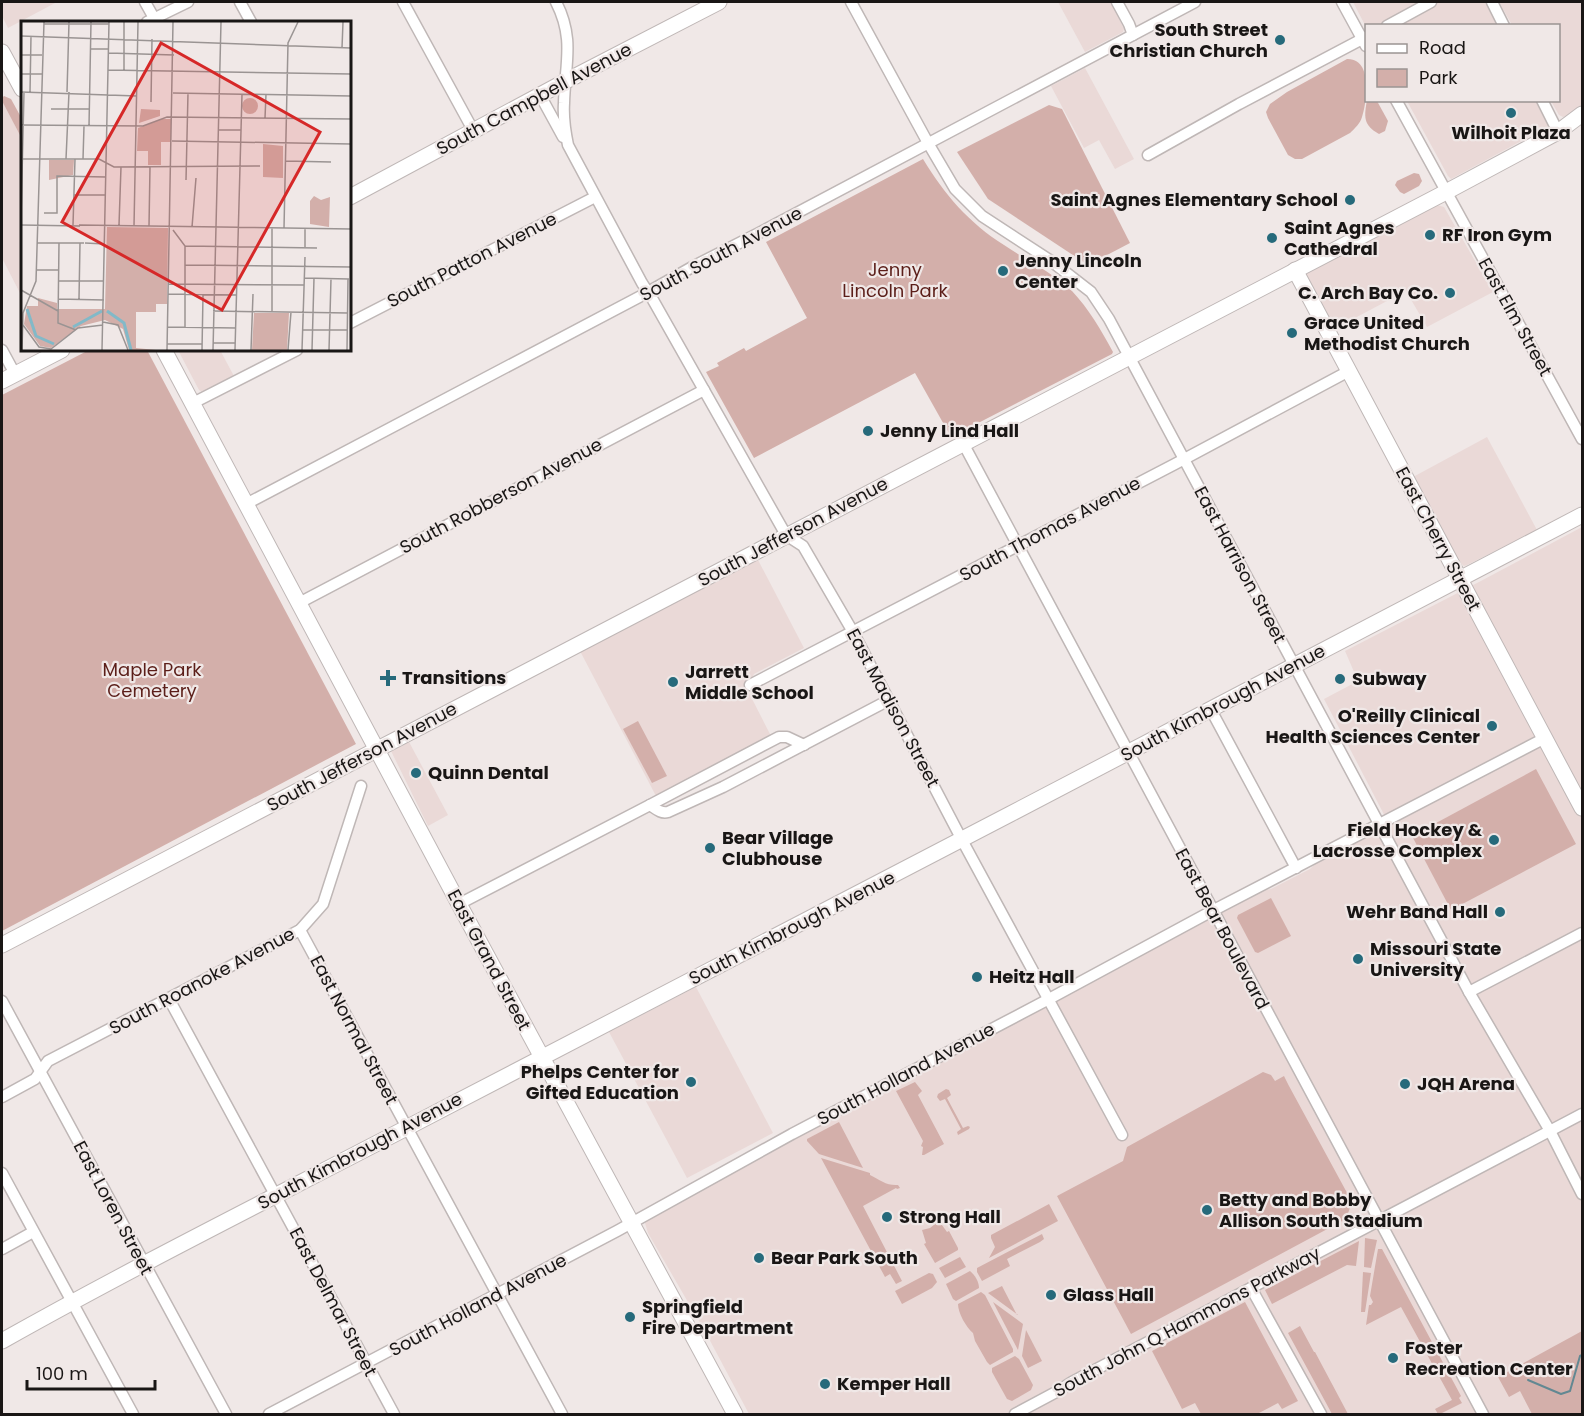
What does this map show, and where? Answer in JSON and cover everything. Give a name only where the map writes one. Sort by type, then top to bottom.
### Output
[{"type":"main road","name":"South Campbell Avenue","points":[[351,196],[719,2]]},
{"type":"main road","points":[[2,52],[21,87]]},
{"type":"main road","name":"South Jefferson Avenue","points":[[2,945],[1446,192],[1558,132],[1582,114]]},
{"type":"main road","name":"East Cherry Street","points":[[1295,270],[1582,808]]},
{"type":"main road","points":[[8,378],[60,351]]},
{"type":"main road","name":"East Grand Street","points":[[165,351],[541,1057],[735,1414]]},
{"type":"main road","name":"South Kimbrough Avenue","points":[[2,1341],[143,1263],[962,840],[1582,515]]},
{"type":"street","points":[[145,2],[150,20],[188,2]]},
{"type":"street","points":[[240,2],[250,21]]},
{"type":"street","points":[[403,2],[473,130]]},
{"type":"street","points":[[556,2],[563,15],[568,42],[564,101],[564,124],[568,145]]},
{"type":"street","name":"East Harrison Street","points":[[851,2],[955,189],[982,216],[1051,261],[1091,292],[1109,319],[1469,992],[1550,1131],[1582,1194]]},
{"type":"street","points":[[1117,2],[1129,24],[1132,35]]},
{"type":"street","name":"South South Avenue","points":[[246,504],[1195,2]]},
{"type":"street","points":[[1148,155],[1365,41],[1342,2]]},
{"type":"street","points":[[1391,24],[1431,2]]},
{"type":"street","points":[[1492,2],[1503,24]]},
{"type":"street","name":"East Madison Street","points":[[540,95],[642,283],[786,535],[803,546],[853,632],[962,840],[1122,1135]]},
{"type":"street","name":"East Elm Street","points":[[1397,102],[1582,439]]},
{"type":"street","points":[[1543,102],[1558,132]]},
{"type":"street","name":"South Patton Avenue","points":[[351,322],[595,197]]},
{"type":"street","points":[[2,350],[8,378]]},
{"type":"street","points":[[193,403],[295,351]]},
{"type":"street","name":"South Thomas Avenue","points":[[750,686],[1349,371]]},
{"type":"street","name":"South Robberson Avenue","points":[[299,603],[704,390]]},
{"type":"street","name":"East Bear Boulevard","points":[[963,443],[1483,1414]]},
{"type":"street","points":[[650,806],[658,811],[668,812],[723,787],[889,700]]},
{"type":"street","points":[[1211,710],[1296,868]]},
{"type":"street","points":[[459,904],[779,737],[788,737],[804,745]]},
{"type":"street","name":"South Holland Avenue","points":[[269,1414],[631,1224],[801,1129],[1212,911],[1545,738]]},
{"type":"street","name":"South Roanoke Avenue","points":[[2,1097],[35,1079],[48,1061],[300,930],[323,904],[361,786]]},
{"type":"street","name":"East Normal Street","points":[[300,930],[562,1414]]},
{"type":"street","points":[[1469,992],[1582,933]]},
{"type":"street","name":"East Delmar Street","points":[[168,999],[394,1414]]},
{"type":"street","name":"East Loren Street","points":[[2,1001],[226,1414]]},
{"type":"street","name":"South John Q Hammons Parkway","points":[[1015,1414],[1582,1114]]},
{"type":"street","points":[[2,1173],[133,1414]]},
{"type":"street","points":[[2,1249],[33,1232]]},
{"type":"street","points":[[1251,1288],[1321,1414]]},
{"type":"shaded area","points":[[2,2],[57,2],[8,28],[2,16]]},
{"type":"shaded area","points":[[1058,2],[1111,2],[1124,29],[1123,32],[1085,52]]},
{"type":"shaded area","points":[[1353,2],[1423,2],[1380,24],[1365,25]]},
{"type":"shaded area","points":[[1440,2],[1485,2],[1496,24],[1400,24]]},
{"type":"shaded area","points":[[1499,2],[1582,2],[1582,105],[1567,116],[1559,115],[1552,102],[1560,102],[1560,24],[1511,24]]},
{"type":"shaded area","points":[[1085,68],[1134,159],[1115,169],[1099,140],[1084,148],[1051,86]]},
{"type":"shaded area","points":[[2,101],[21,137],[21,295],[2,258]]},
{"type":"shaded area","points":[[1408,102],[1537,102],[1549,126],[1451,179]]},
{"type":"shaded area","points":[[1437,205],[1444,207],[1493,292],[1427,327],[1406,291],[1334,329],[1306,275]]},
{"type":"shaded area","points":[[179,351],[221,351],[235,378],[205,392],[199,390]]},
{"type":"shaded area","points":[[1487,437],[1537,530],[1464,566],[1458,561],[1413,477]]},
{"type":"shaded area","name":"Missouri State University","points":[[1582,527],[1582,1414],[749,1414],[707,1335],[648,1233],[645,1223],[647,1219],[807,1131],[1263,890],[1271,889],[1310,869],[1317,862],[1390,826],[1324,699],[1358,681],[1345,651]]},
{"type":"shaded area","name":"Jarrett Middle School","points":[[757,558],[804,648],[754,674],[747,689],[771,736],[656,796],[580,651]]},
{"type":"shaded area","points":[[408,740],[448,815],[428,826],[391,751]]},
{"type":"shaded area","name":"Phelps Center for Gifted Education","points":[[696,987],[773,1133],[687,1178],[609,1032]]},
{"type":"green space","points":[[1347,59],[1361,65],[1365,78],[1365,101],[1362,117],[1357,126],[1350,133],[1302,159],[1295,159],[1288,155],[1266,112],[1270,104]]},
{"type":"green space","points":[[4,96],[11,99],[21,117],[21,137],[2,101]]},
{"type":"green space","points":[[1367,102],[1378,102],[1388,121],[1385,131],[1379,134],[1367,124]]},
{"type":"green space","points":[[1049,105],[1062,109],[1130,243],[1088,265],[988,199],[957,152]]},
{"type":"green space","name":"Jenny Lincoln Park","points":[[923,159],[949,196],[980,227],[1072,291],[1094,320],[1113,352],[1112,354],[951,437],[915,373],[754,458],[706,372],[719,366],[717,363],[744,348],[746,351],[807,318],[766,242]]},
{"type":"green space","points":[[1414,173],[1419,174],[1422,181],[1419,186],[1404,194],[1400,192],[1395,185],[1397,181]]},
{"type":"green space","name":"Maple Park Cemetery","points":[[87,351],[148,351],[356,744],[2,931],[2,395]]},
{"type":"green space","points":[[638,721],[667,776],[652,783],[623,729]]},
{"type":"green space","name":"Field Hockey & Lacrosse Complex","points":[[1536,769],[1576,844],[1451,910],[1412,836]]},
{"type":"green space","points":[[1271,898],[1291,936],[1258,953],[1255,952],[1237,918],[1238,915]]},
{"type":"green space","name":"Betty and Bobby Allison South Stadium","points":[[1263,1072],[1271,1075],[1275,1081],[1284,1076],[1352,1202],[1346,1219],[1131,1334],[1057,1196],[1123,1161],[1127,1147]]},
{"type":"green space","points":[[915,1082],[922,1091],[918,1095],[944,1144],[924,1155],[922,1155],[923,1147],[921,1146],[923,1141],[896,1091]]},
{"type":"green space","points":[[946,1089],[951,1095],[947,1098],[963,1128],[970,1127],[958,1135],[957,1132],[961,1129],[945,1099],[940,1101],[937,1097]]},
{"type":"green space","points":[[839,1122],[863,1168],[819,1154],[807,1141]]},
{"type":"green space","points":[[821,1158],[870,1173],[880,1181],[898,1185],[900,1188],[863,1206],[902,1281],[896,1284],[890,1274],[885,1277]]},
{"type":"green space","points":[[1049,1204],[1058,1221],[989,1258],[995,1247],[991,1235]]},
{"type":"green space","points":[[939,1221],[947,1232],[949,1231],[958,1250],[935,1263],[924,1244],[926,1243],[922,1230],[930,1228]]},
{"type":"green space","points":[[1042,1234],[1044,1239],[1040,1242],[1007,1259],[1010,1266],[982,1281],[977,1268]]},
{"type":"green space","points":[[1365,1238],[1377,1240],[1371,1268],[1364,1267]]},
{"type":"green space","points":[[1359,1241],[1356,1266],[1347,1265],[1272,1304],[1265,1290]]},
{"type":"green space","points":[[1378,1249],[1382,1249],[1461,1396],[1459,1398],[1462,1403],[1440,1414],[1435,1409],[1452,1400],[1401,1307],[1366,1325],[1369,1305],[1373,1302],[1370,1296]]},
{"type":"green space","points":[[960,1257],[966,1267],[945,1278],[939,1268]]},
{"type":"green space","points":[[970,1271],[974,1274],[979,1288],[956,1301],[946,1284]]},
{"type":"green space","points":[[1363,1272],[1371,1273],[1365,1312],[1361,1312]]},
{"type":"green space","points":[[929,1273],[933,1274],[937,1282],[932,1288],[902,1304],[895,1291]]},
{"type":"green space","points":[[1002,1286],[1016,1314],[988,1293]]},
{"type":"green space","points":[[981,1292],[985,1295],[1013,1349],[1013,1352],[990,1365],[958,1308],[958,1304]]},
{"type":"green space","points":[[993,1302],[1023,1324],[1018,1350]]},
{"type":"green space","points":[[1245,1302],[1298,1401],[1282,1409],[1278,1403],[1257,1414],[1201,1414],[1195,1403],[1182,1409],[1152,1351]]},
{"type":"green space","points":[[1300,1326],[1348,1414],[1332,1414],[1288,1333]]},
{"type":"green space","points":[[1026,1330],[1042,1361],[1028,1368],[1022,1356]]},
{"type":"green space","points":[[1582,1331],[1582,1414],[1532,1414],[1520,1391],[1509,1397],[1498,1377]]},
{"type":"green space","points":[[1015,1356],[1019,1359],[1033,1385],[1031,1390],[1012,1401],[1007,1399],[992,1368]]},
{"type":"waterway","points":[[1528,1380],[1561,1394],[1570,1391],[1582,1355]]},
{"type":"place","name":"South Street Christian Church","points":[[1280,40]]},
{"type":"place","name":"Wilhoit Plaza","points":[[1511,113]]},
{"type":"place","name":"Saint Agnes Elementary School","points":[[1350,200]]},
{"type":"place","name":"RF Iron Gym","points":[[1430,235]]},
{"type":"place","name":"Saint Agnes Cathedral","points":[[1272,238]]},
{"type":"place","name":"Jenny Lincoln Center","points":[[1003,271]]},
{"type":"place","name":"C. Arch Bay Co.","points":[[1450,293]]},
{"type":"place","name":"Grace United Methodist Church","points":[[1292,333]]},
{"type":"place","name":"Jenny Lind Hall","points":[[868,431]]},
{"type":"place","name":"Transitions","points":[[388,678]]},
{"type":"place","name":"Subway","points":[[1340,679]]},
{"type":"place","name":"Jarrett Middle School","points":[[673,682]]},
{"type":"place","name":"O'Reilly Clinical Health Sciences Center","points":[[1492,726]]},
{"type":"place","name":"Quinn Dental","points":[[416,773]]},
{"type":"place","name":"Field Hockey & Lacrosse Complex","points":[[1494,840]]},
{"type":"place","name":"Bear Village Clubhouse","points":[[710,848]]},
{"type":"place","name":"Wehr Band Hall","points":[[1500,912]]},
{"type":"place","name":"Missouri State University","points":[[1358,959]]},
{"type":"place","name":"Heitz Hall","points":[[977,977]]},
{"type":"place","name":"Phelps Center for Gifted Education","points":[[691,1082]]},
{"type":"place","name":"JQH Arena","points":[[1405,1084]]},
{"type":"place","name":"Betty and Bobby Allison South Stadium","points":[[1207,1210]]},
{"type":"place","name":"Strong Hall","points":[[887,1217]]},
{"type":"place","name":"Bear Park South","points":[[759,1258]]},
{"type":"place","name":"Glass Hall","points":[[1051,1295]]},
{"type":"place","name":"Springfield Fire Department","points":[[630,1317]]},
{"type":"place","name":"Foster Recreation Center","points":[[1393,1358]]},
{"type":"place","name":"Kemper Hall","points":[[825,1384]]}]
